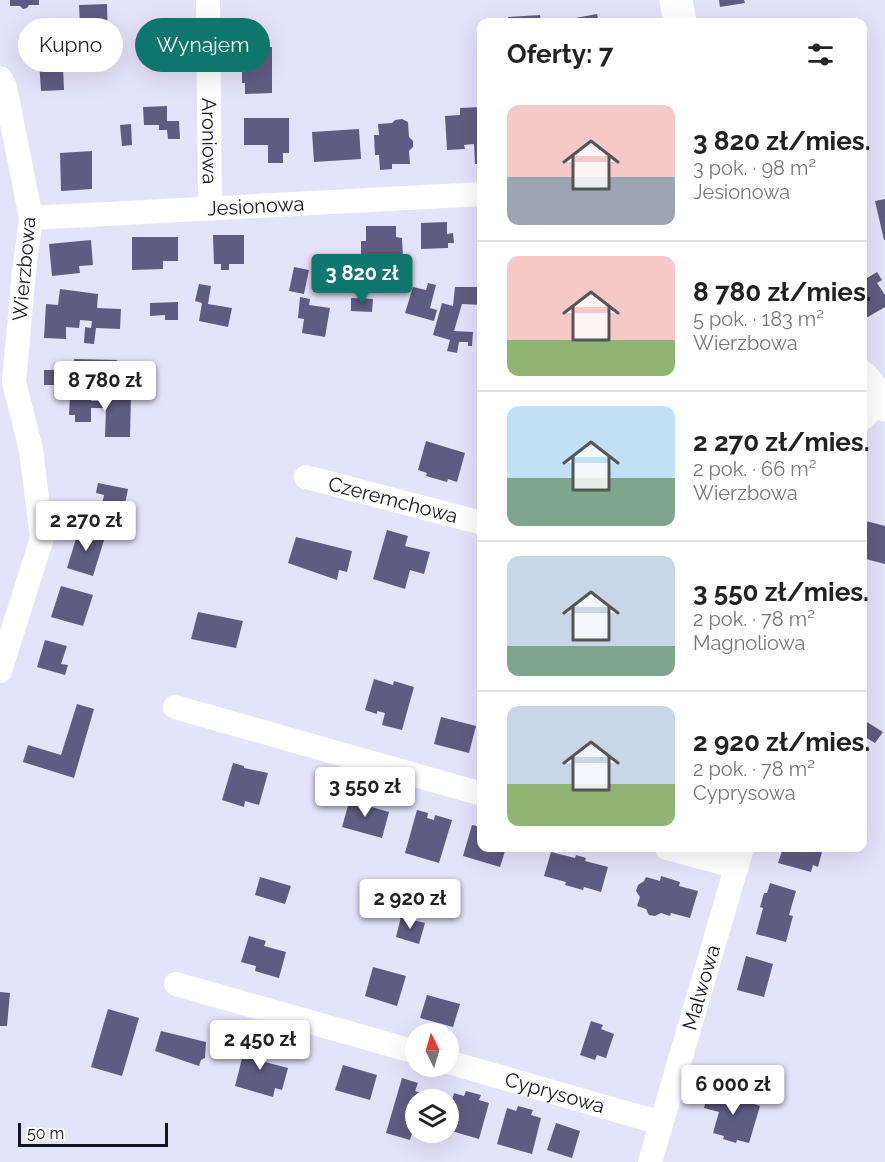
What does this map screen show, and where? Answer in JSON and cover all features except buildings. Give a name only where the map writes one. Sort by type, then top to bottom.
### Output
[{"type":"main road","points":[[676,0],[679,18]]},
{"type":"street","name":"Aroniowa","points":[[208,0],[210,208]]},
{"type":"street","name":"Wierzbowa","points":[[0,78],[5,87],[31,219],[14,382],[31,450],[42,538],[0,671]]},
{"type":"street","name":"Jesionowa","points":[[31,219],[477,194]]},
{"type":"street","name":"Czeremchowa","points":[[306,477],[477,522]]},
{"type":"street","points":[[175,707],[477,793]]},
{"type":"street","points":[[699,852],[739,857]]},
{"type":"street","name":"Malwowa","points":[[650,1162],[739,857]]},
{"type":"street","points":[[176,984],[405,1049]]},
{"type":"street","name":"Cyprysowa","points":[[459,1065],[661,1123]]}]
